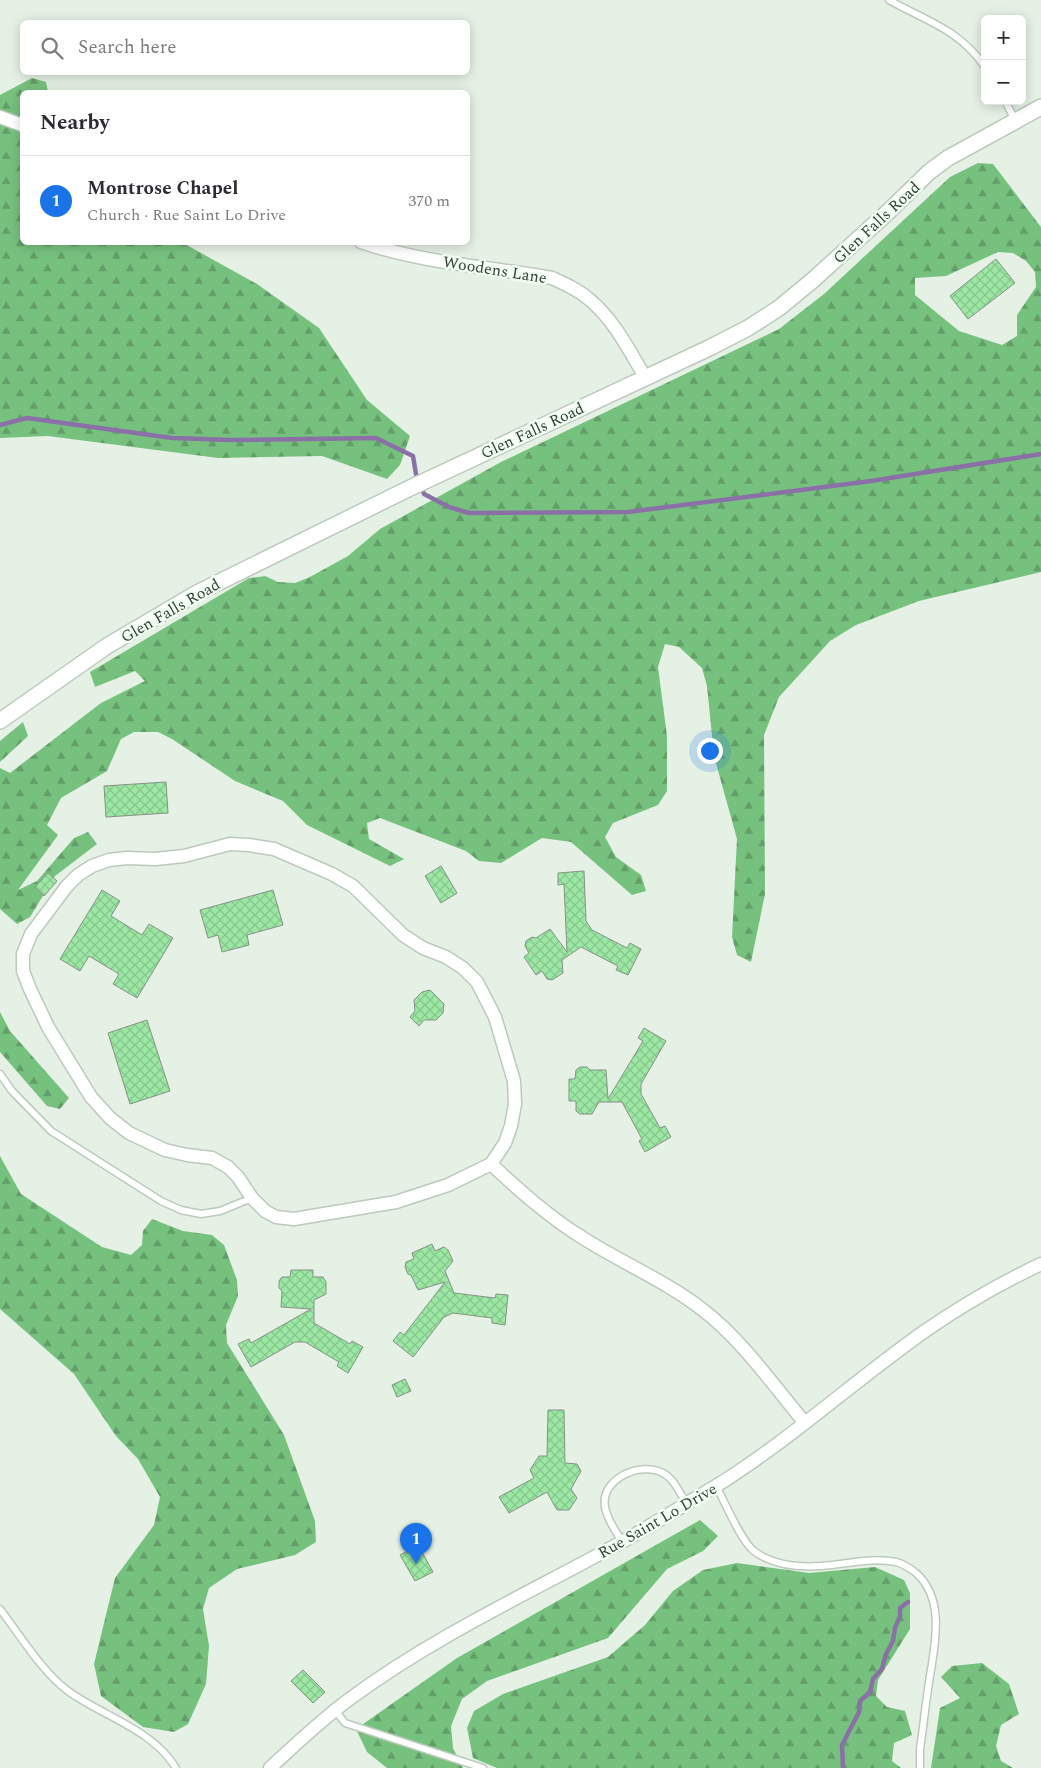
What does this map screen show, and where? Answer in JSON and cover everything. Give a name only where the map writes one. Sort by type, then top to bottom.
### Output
[{"type":"street","name":"Glen Falls Road","points":[[0,721],[107,646],[190,597],[459,464],[748,328],[779,308],[813,280],[929,172],[966,147],[1041,107]]},
{"type":"street","points":[[0,117],[20,124]]},
{"type":"street","name":"Woodens Lane","points":[[373,245],[416,256],[552,278],[571,287],[589,299],[605,315],[620,334],[645,377]]},
{"type":"street","points":[[230,844],[274,849],[332,874],[353,886],[403,935],[423,948],[446,957],[463,968],[477,982],[495,1017],[514,1081],[515,1104],[511,1126],[505,1143],[491,1164],[448,1185],[396,1202],[294,1219],[276,1216],[264,1211],[228,1167],[212,1158],[165,1150],[129,1134],[110,1118],[91,1097],[48,1026],[23,970],[23,954],[31,934],[67,886],[78,875],[92,866],[110,860],[184,856],[230,844]]},
{"type":"street","points":[[491,1164],[526,1196],[581,1238],[674,1290],[704,1310],[729,1333],[805,1423]]},
{"type":"street","name":"Rue Saint Lo Drive","points":[[270,1768],[335,1710],[390,1670],[430,1646],[622,1542],[716,1486],[805,1423],[924,1332],[971,1301],[1041,1264]]},
{"type":"lane","points":[[889,0],[933,21],[975,53],[981,61]]},
{"type":"lane","points":[[1007,105],[1016,121]]},
{"type":"lane","points":[[0,1074],[12,1091],[51,1132],[161,1201],[181,1210],[201,1214],[220,1210],[252,1198]]},
{"type":"lane","points":[[622,1542],[609,1520],[605,1506],[605,1496],[621,1476],[631,1470],[639,1469],[662,1473],[671,1480],[686,1504]]},
{"type":"lane","points":[[716,1486],[742,1536],[754,1551],[773,1560],[799,1566],[876,1561],[898,1562],[922,1578],[931,1592],[935,1607],[936,1630],[920,1749],[920,1768]]},
{"type":"lane","points":[[0,1609],[48,1671],[68,1691],[147,1737],[168,1755],[176,1768]]},
{"type":"lane","points":[[335,1710],[344,1722],[483,1768]]},
{"type":"green space","points":[[32,78],[46,82],[48,90],[20,90],[20,245],[187,245],[257,284],[319,328],[367,400],[410,436],[400,465],[387,479],[322,456],[218,458],[48,436],[0,438],[0,95]]},
{"type":"green space","points":[[978,163],[993,164],[1041,227],[1041,572],[919,601],[856,625],[830,641],[779,697],[764,735],[765,894],[751,962],[737,955],[732,937],[737,839],[714,756],[707,686],[702,668],[679,647],[665,644],[658,667],[667,736],[667,791],[658,805],[613,823],[605,837],[616,857],[641,875],[646,891],[632,895],[571,842],[542,838],[501,863],[479,861],[466,851],[380,818],[367,823],[369,839],[404,859],[390,866],[307,825],[283,801],[235,781],[172,739],[158,732],[134,732],[121,739],[107,771],[61,798],[47,825],[58,835],[18,890],[37,881],[74,838],[88,832],[97,844],[55,876],[30,917],[17,924],[0,909],[0,768],[10,773],[101,703],[145,681],[135,671],[95,687],[90,672],[249,578],[265,576],[278,582],[295,583],[308,578],[348,556],[380,529],[501,462],[779,329],[824,294],[950,177]],"holes":[[[998,252],[1013,253],[1026,261],[1035,272],[1036,287],[1017,315],[1017,336],[1002,345],[959,331],[915,295],[915,278],[946,276]]]},
{"type":"green space","points":[[23,722],[28,736],[0,762],[0,741]]},
{"type":"green space","points":[[0,1012],[10,1031],[69,1098],[60,1109],[47,1106],[0,1052]]},
{"type":"green space","points":[[0,1156],[21,1194],[102,1247],[131,1255],[142,1245],[143,1231],[152,1219],[183,1231],[212,1235],[224,1245],[237,1280],[238,1296],[226,1325],[227,1343],[284,1435],[315,1521],[316,1542],[295,1555],[237,1569],[209,1588],[203,1609],[209,1646],[206,1684],[188,1724],[174,1732],[143,1727],[101,1696],[94,1664],[115,1578],[154,1525],[160,1497],[138,1459],[116,1436],[74,1374],[0,1309]]},
{"type":"green space","points":[[700,1520],[718,1536],[703,1551],[667,1569],[608,1638],[487,1681],[462,1699],[451,1726],[453,1748],[463,1768],[387,1768],[367,1752],[356,1729],[457,1658]]},
{"type":"green space","points":[[737,1563],[809,1573],[875,1567],[904,1580],[910,1593],[910,1629],[878,1680],[876,1696],[887,1707],[905,1711],[912,1735],[894,1743],[892,1761],[901,1768],[497,1768],[473,1758],[467,1728],[474,1711],[503,1694],[608,1657],[645,1625],[673,1591],[703,1570]]},
{"type":"green space","points":[[982,1663],[1009,1684],[1019,1714],[1001,1725],[996,1746],[1001,1761],[1013,1768],[931,1768],[940,1708],[960,1698],[941,1677],[952,1666]]},
{"type":"building","points":[[996,259],[1015,283],[968,319],[950,296]]},
{"type":"building","points":[[166,782],[168,813],[106,817],[104,786]]},
{"type":"building","points":[[441,866],[457,893],[441,903],[425,876]]},
{"type":"building","points":[[584,871],[586,921],[592,930],[627,948],[630,943],[641,949],[628,975],[616,970],[618,966],[581,947],[562,960],[563,973],[552,980],[547,979],[542,971],[536,975],[524,957],[529,953],[525,946],[526,941],[532,937],[536,938],[550,929],[567,952],[564,884],[558,885],[558,873]]},
{"type":"building","points":[[48,873],[57,881],[44,896],[35,887]]},
{"type":"building","points":[[102,890],[120,901],[111,916],[142,935],[149,924],[173,938],[137,998],[113,984],[119,974],[89,956],[80,971],[60,959]]},
{"type":"building","points":[[273,890],[283,925],[247,935],[249,945],[222,952],[218,935],[208,938],[200,910]]},
{"type":"building","points":[[430,990],[444,1004],[443,1013],[436,1020],[424,1020],[419,1026],[410,1017],[415,1011],[414,1000],[422,992]]},
{"type":"building","points":[[147,1020],[170,1091],[130,1104],[108,1033]]},
{"type":"building","points":[[644,1028],[666,1041],[641,1084],[641,1094],[660,1128],[665,1126],[671,1137],[645,1152],[639,1141],[642,1139],[622,1102],[599,1102],[592,1114],[580,1114],[576,1111],[576,1101],[569,1101],[569,1079],[575,1079],[576,1070],[580,1067],[587,1067],[590,1070],[606,1070],[608,1099],[643,1041],[638,1038]]},
{"type":"building","points":[[432,1244],[435,1251],[444,1247],[448,1250],[453,1261],[445,1271],[454,1293],[495,1298],[496,1294],[508,1295],[505,1325],[492,1323],[492,1318],[453,1313],[444,1317],[413,1357],[393,1341],[400,1332],[404,1335],[445,1282],[418,1290],[405,1267],[406,1262],[414,1259],[412,1253]]},
{"type":"building","points":[[291,1270],[313,1270],[313,1277],[323,1277],[326,1282],[326,1294],[314,1300],[314,1323],[350,1344],[352,1341],[363,1347],[348,1373],[337,1366],[339,1362],[305,1342],[295,1342],[251,1367],[238,1344],[249,1339],[251,1343],[311,1309],[281,1307],[282,1291],[279,1288],[279,1281],[282,1277],[290,1277]]},
{"type":"building","points":[[405,1379],[411,1391],[397,1397],[392,1385]]},
{"type":"building","points":[[548,1410],[564,1410],[565,1463],[577,1464],[581,1471],[571,1489],[577,1498],[569,1510],[557,1510],[547,1492],[509,1513],[499,1497],[534,1478],[530,1470],[539,1456],[547,1456]]},
{"type":"building","points":[[418,1545],[433,1572],[415,1581],[400,1555]]},
{"type":"building","points":[[303,1670],[325,1692],[313,1703],[291,1681]]},
{"type":"waterway","points":[[0,425],[27,418],[172,438],[232,440],[376,438],[413,456],[416,474],[424,494],[449,507],[469,513],[628,512],[871,481],[1041,454]]},
{"type":"waterway","points":[[843,1768],[842,1745],[859,1712],[860,1701],[870,1692],[873,1679],[882,1669],[886,1654],[893,1641],[895,1628],[900,1616],[900,1608],[908,1602]]},
{"type":"place","name":"Montrose Chapel","points":[[416,1564]]}]
